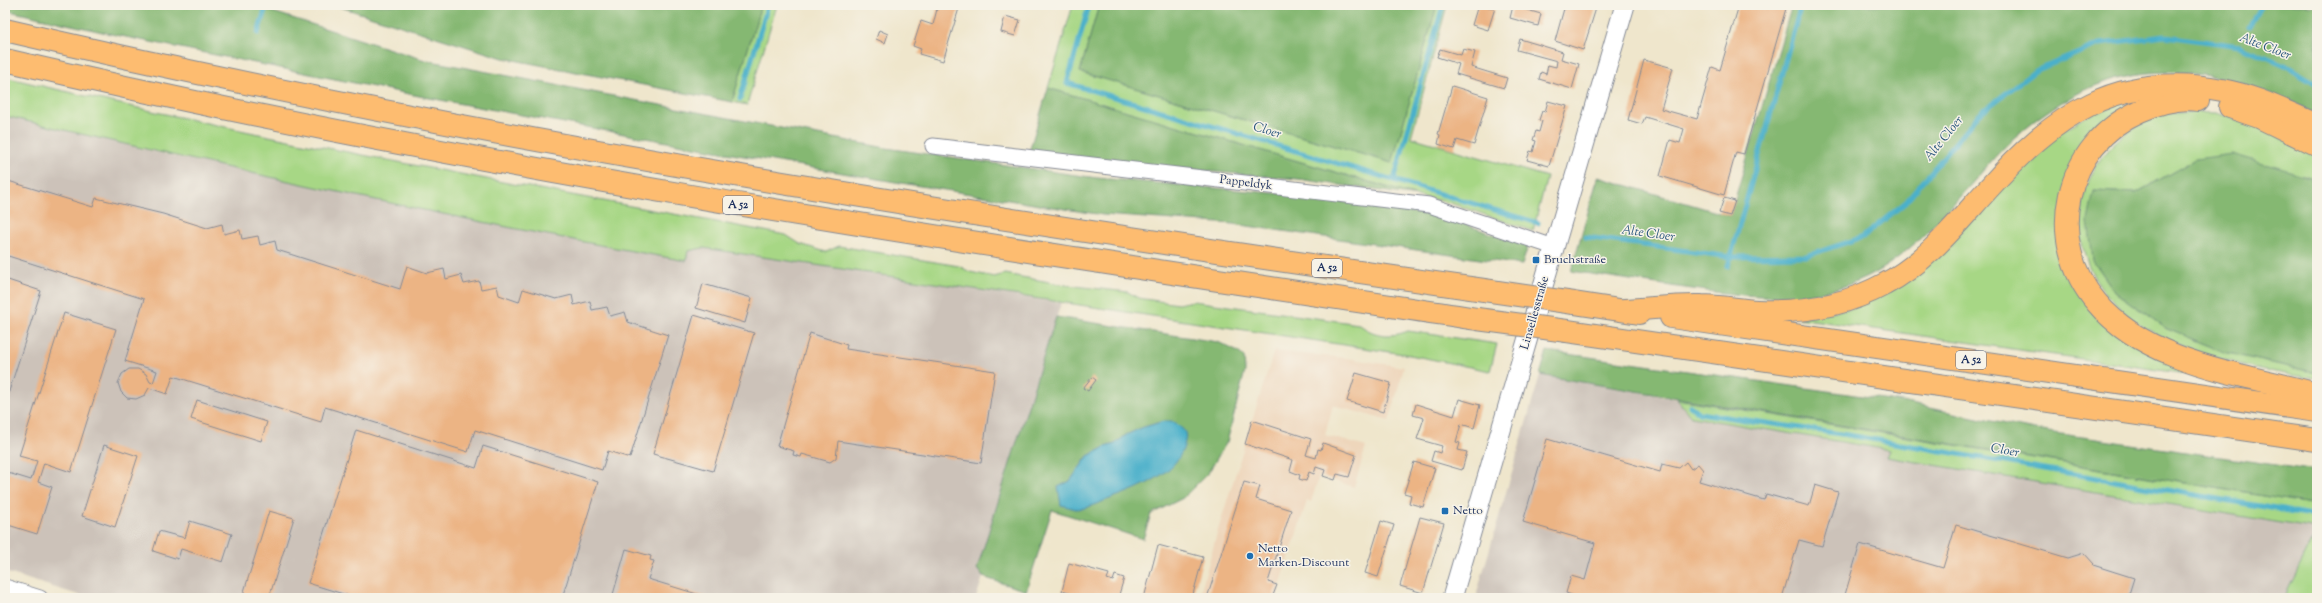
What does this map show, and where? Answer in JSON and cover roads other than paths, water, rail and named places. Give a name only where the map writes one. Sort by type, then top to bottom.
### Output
[{"type":"highway","name":"A 52","points":[[5,30],[325,100],[630,158],[1154,243],[2317,411]]},
{"type":"highway","name":"A 52","points":[[5,60],[318,128],[623,185],[901,232],[1477,318],[2317,440]]},
{"type":"highway","points":[[1624,310],[1702,306],[1756,311],[1807,310],[1848,301],[1886,284],[1921,259],[2036,139],[2070,114],[2107,97],[2144,87],[2185,86],[2223,90],[2266,103],[2317,125]]},
{"type":"highway","points":[[2317,145],[2259,117],[2221,104],[2189,98],[2156,103],[2127,116],[2098,140],[2079,167],[2068,199],[2067,236],[2078,273],[2097,303],[2128,332],[2172,354],[2228,374],[2317,394]]},
{"type":"street","name":"Linsellesstraße","points":[[1452,598],[1625,5]]},
{"type":"street","name":"Pappeldyk","points":[[933,146],[1429,205],[1554,246]]},
{"type":"street","points":[[5,587],[40,598]]},
{"type":"water","points":[[1164,421],[1172,421],[1182,428],[1186,438],[1178,458],[1169,469],[1157,478],[1143,485],[1086,508],[1076,509],[1061,505],[1058,487],[1070,481],[1088,456],[1105,447],[1115,444],[1126,435],[1141,428]]},
{"type":"waterway","points":[[740,99],[768,5]]},
{"type":"waterway","name":"Cloer","points":[[1089,5],[1067,83],[1538,223]]},
{"type":"waterway","points":[[1394,180],[1443,5]]},
{"type":"waterway","points":[[1728,266],[1801,5]]},
{"type":"waterway","points":[[2249,27],[2261,5]]},
{"type":"waterway","points":[[258,33],[265,10]]},
{"type":"waterway","name":"Alte Cloer","points":[[1585,237],[1731,257],[1806,256],[1863,237],[1906,202],[1979,114],[2035,71],[2100,44],[2165,36],[2240,46],[2285,65],[2317,84]]},
{"type":"waterway","name":"Cloer","points":[[1690,406],[1699,413],[1854,436],[2317,516]]},
{"type":"place","name":"Bruchstraße","points":[[1536,260]]},
{"type":"place","name":"Netto","points":[[1445,511]]},
{"type":"place","name":"Netto Marken-Discount","points":[[1250,556]]}]
